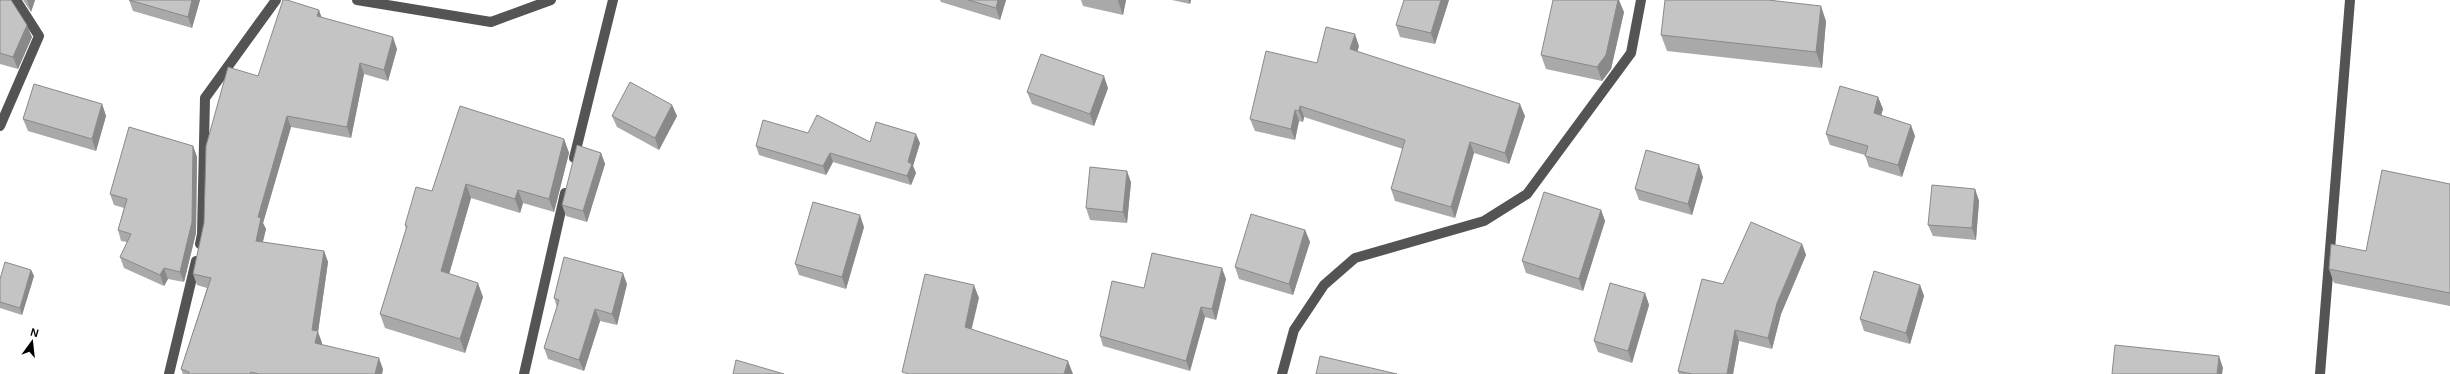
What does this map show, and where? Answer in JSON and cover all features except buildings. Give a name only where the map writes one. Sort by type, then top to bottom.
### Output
[{"type":"street","points":[[0,126],[39,36],[16,0]]},
{"type":"street","points":[[169,374],[202,234],[205,98],[276,0]]},
{"type":"street","points":[[357,0],[491,22],[551,0]]},
{"type":"street","points":[[572,166],[613,0]]},
{"type":"street","points":[[1282,374],[1294,330],[1324,285],[1355,258],[1484,221],[1527,194],[1631,53],[1641,0]]},
{"type":"street","points":[[2320,374],[2350,0]]},
{"type":"street","points":[[524,374],[568,182]]}]
